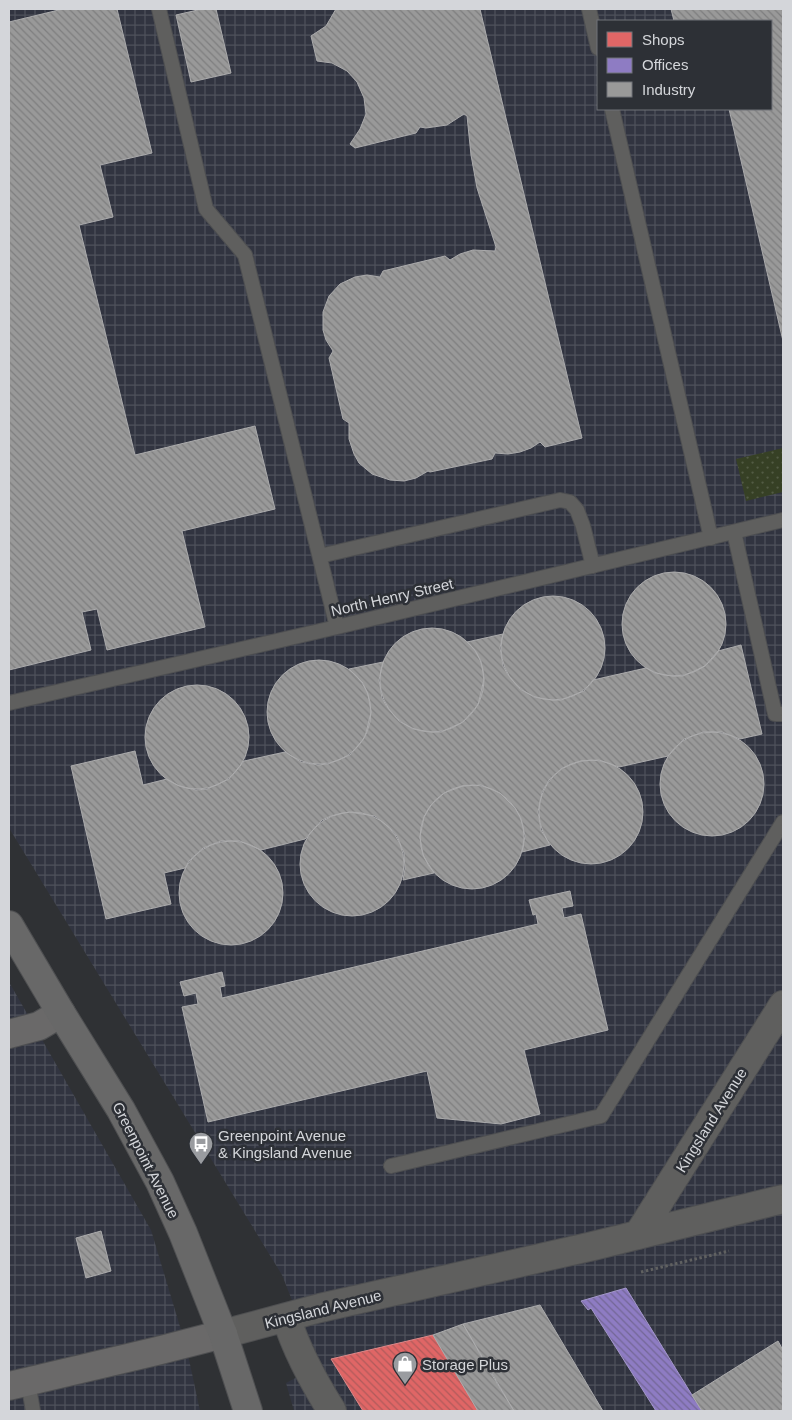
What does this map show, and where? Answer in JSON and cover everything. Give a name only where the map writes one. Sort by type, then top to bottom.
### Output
[{"type":"main road","name":"Greenpoint Avenue","points":[[9,925],[150,1162],[183,1233],[223,1334],[248,1411]]},
{"type":"main road","points":[[9,1034],[39,1026],[61,1013]]},
{"type":"main road","name":"Kingsland Avenue","points":[[18,1384],[157,1352],[223,1334]]},
{"type":"street","name":"Kingsland Avenue","points":[[638,1235],[783,1005]]},
{"type":"street","name":"Kingsland Avenue","points":[[223,1334],[286,1317],[783,1200]]},
{"type":"street","points":[[286,1317],[304,1365],[332,1411]]},
{"type":"lane","points":[[159,9],[206,209],[245,256],[337,627]]},
{"type":"lane","points":[[589,9],[597,44]]},
{"type":"lane","points":[[612,110],[711,538]]},
{"type":"lane","points":[[320,556],[560,500],[570,502],[577,510],[593,566]]},
{"type":"lane","name":"North Henry Street","points":[[9,703],[337,627],[783,520]]},
{"type":"lane","points":[[734,532],[775,714],[783,714]]},
{"type":"lane","points":[[391,1166],[600,1116],[783,822]]},
{"type":"lane","points":[[18,1384],[33,1411]]},
{"type":"path","points":[[641,1272],[729,1251]]},
{"type":"shaded area","points":[[9,9],[783,9],[783,1411],[294,1411],[286,1383],[318,1366],[282,1275],[9,828]]},
{"type":"shaded area","points":[[9,982],[151,1230],[187,1350],[200,1411],[9,1411]]},
{"type":"green space","points":[[783,448],[783,492],[746,501],[736,459]]},
{"type":"building: Shops","name":"Storage Plus","points":[[433,1335],[478,1411],[363,1411],[331,1359]]},
{"type":"building: Offices","points":[[626,1288],[702,1411],[656,1411],[591,1308],[588,1310],[581,1301]]},
{"type":"building: Industry","points":[[63,9],[117,9],[152,153],[100,165],[113,217],[79,225],[135,455],[255,426],[275,509],[182,531],[205,627],[107,650],[97,609],[82,612],[91,650],[9,670],[9,22]]},
{"type":"building: Industry","points":[[202,9],[216,9],[231,73],[191,82],[176,15]]},
{"type":"building: Industry","points":[[336,9],[480,9],[582,438],[545,447],[540,442],[520,452],[508,454],[495,453],[492,459],[428,471],[416,478],[404,481],[390,480],[372,474],[359,463],[349,439],[349,423],[343,419],[329,358],[333,351],[326,340],[323,330],[323,312],[329,296],[340,284],[355,277],[367,275],[380,277],[383,271],[445,256],[450,260],[460,254],[473,250],[495,251],[496,247],[477,188],[467,116],[464,114],[447,125],[420,127],[416,133],[355,148],[350,144],[360,129],[366,114],[364,98],[357,82],[347,71],[332,63],[317,61],[311,36],[326,26]]},
{"type":"building: Industry","points":[[671,9],[783,9],[783,341],[729,110],[772,110],[772,20],[674,20]]},
{"type":"building: Industry","points":[[674,572],[694,576],[711,587],[722,604],[726,624],[722,644],[711,661],[694,672],[674,676],[654,672],[637,661],[626,644],[622,624],[626,604],[637,587],[654,576]]},
{"type":"building: Industry","points":[[553,596],[573,600],[590,611],[601,628],[605,648],[601,668],[590,685],[573,696],[553,700],[533,696],[516,685],[505,668],[501,648],[505,628],[516,611],[533,600]]},
{"type":"building: Industry","points":[[432,628],[452,632],[469,643],[480,660],[484,680],[480,700],[469,717],[452,728],[432,732],[412,728],[395,717],[384,700],[380,680],[384,660],[395,643],[412,632]]},
{"type":"building: Industry","points":[[503,634],[500,648],[503,666],[508,675],[520,689],[534,697],[552,700],[561,700],[584,691],[593,680],[646,668],[655,673],[683,676],[705,666],[718,651],[741,645],[762,734],[740,739],[722,732],[703,732],[684,739],[668,756],[619,767],[599,760],[581,761],[562,768],[549,780],[542,792],[538,812],[541,830],[550,845],[522,852],[525,836],[521,818],[515,808],[500,793],[481,785],[463,786],[444,793],[431,805],[424,817],[420,837],[423,855],[434,873],[403,880],[405,869],[404,853],[397,836],[375,816],[349,812],[322,820],[305,839],[261,850],[240,841],[221,841],[203,848],[189,861],[185,868],[164,873],[171,904],[106,919],[71,766],[135,751],[143,785],[167,779],[179,786],[196,790],[207,789],[229,779],[244,761],[285,752],[301,762],[318,765],[328,764],[350,755],[365,737],[371,712],[368,694],[363,683],[349,669],[383,662],[379,680],[382,698],[387,707],[399,721],[413,729],[441,732],[463,722],[478,705],[484,679],[481,661],[475,650],[467,642]]},
{"type":"building: Industry","points":[[319,660],[339,664],[356,675],[367,692],[371,712],[367,732],[356,749],[339,760],[319,764],[299,760],[282,749],[271,732],[267,712],[271,692],[282,675],[299,664]]},
{"type":"building: Industry","points":[[197,685],[217,689],[234,700],[245,717],[249,737],[245,757],[234,774],[217,785],[197,789],[177,785],[160,774],[149,757],[145,737],[149,717],[160,700],[177,689]]},
{"type":"building: Industry","points":[[712,732],[732,736],[749,747],[760,764],[764,784],[760,804],[749,821],[732,832],[712,836],[692,832],[675,821],[664,804],[660,784],[664,764],[675,747],[692,736]]},
{"type":"building: Industry","points":[[591,760],[611,764],[628,775],[639,792],[643,812],[639,832],[628,849],[611,860],[591,864],[571,860],[554,849],[543,832],[539,812],[543,792],[554,775],[571,764]]},
{"type":"building: Industry","points":[[472,785],[492,789],[509,800],[520,817],[524,837],[520,857],[509,874],[492,885],[472,889],[452,885],[435,874],[424,857],[420,837],[424,817],[435,800],[452,789]]},
{"type":"building: Industry","points":[[352,812],[372,816],[381,820],[389,827],[396,835],[400,844],[404,864],[400,884],[396,893],[389,901],[381,908],[372,912],[352,916],[332,912],[323,908],[315,901],[308,893],[304,884],[300,864],[304,844],[308,835],[315,827],[323,820],[332,816]]},
{"type":"building: Industry","points":[[231,841],[251,845],[268,856],[279,873],[283,893],[279,913],[268,930],[251,941],[231,945],[211,941],[194,930],[183,913],[179,893],[183,873],[194,856],[211,845]]},
{"type":"building: Industry","points":[[570,891],[573,906],[562,908],[564,918],[581,914],[608,1030],[524,1050],[540,1114],[501,1124],[437,1118],[427,1071],[208,1122],[182,1007],[198,1004],[196,993],[184,996],[180,982],[222,972],[225,986],[220,987],[222,998],[538,924],[536,914],[533,915],[529,900]]},
{"type":"building: Industry","points":[[101,1231],[111,1271],[86,1278],[76,1238]]},
{"type":"building: Industry","points":[[540,1305],[603,1411],[514,1411],[463,1324]]},
{"type":"building: Industry","points":[[463,1324],[514,1411],[478,1411],[433,1335]]},
{"type":"building: Industry","points":[[778,1341],[783,1350],[783,1411],[702,1411],[692,1395]]},
{"type":"place","name":"Greenpoint Avenue & Kingsland Avenue","points":[[201,1165]]},
{"type":"place","name":"Storage Plus","points":[[405,1385]]}]
